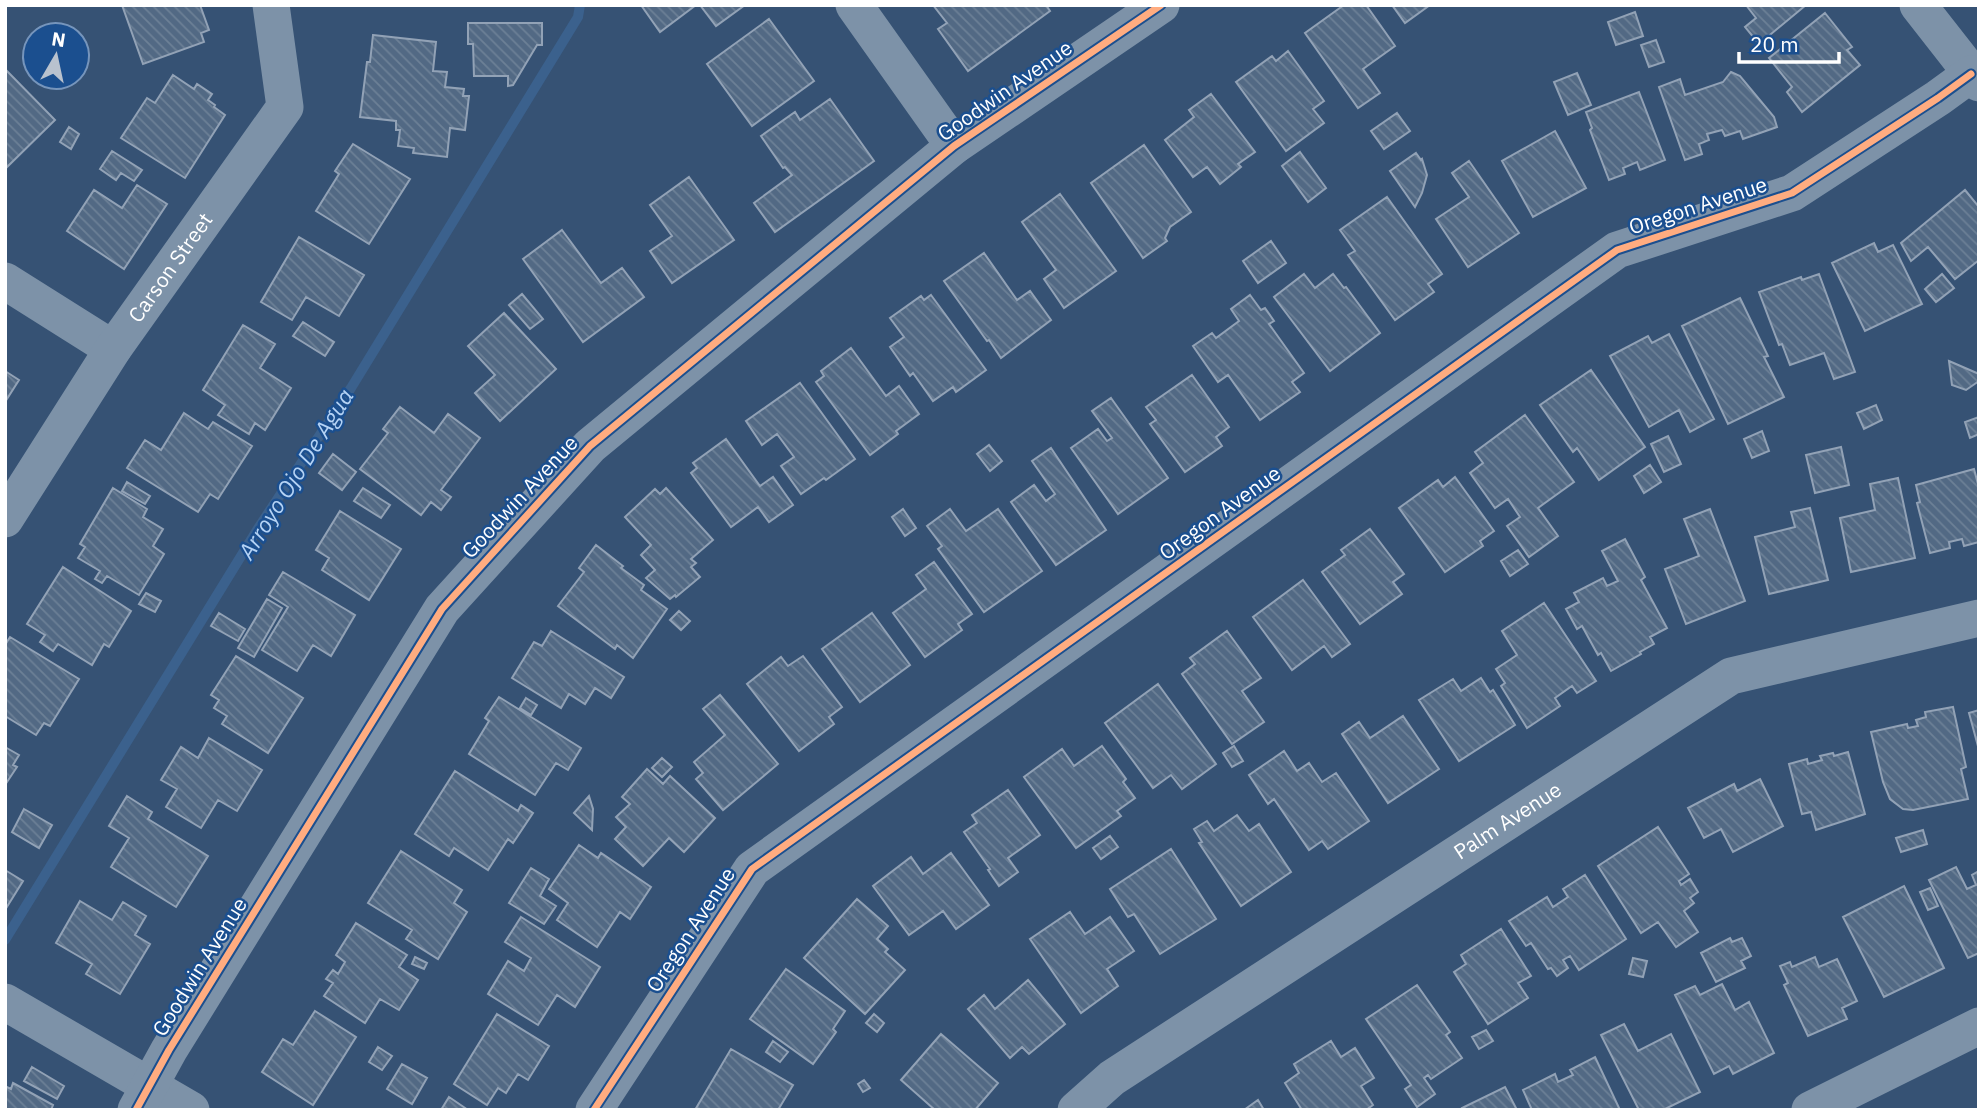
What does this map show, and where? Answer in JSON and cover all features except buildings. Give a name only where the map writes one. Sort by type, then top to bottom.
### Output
[{"type":"street","name":"Carson Street","points":[[5,519],[113,349],[285,107],[271,5]]},
{"type":"street","points":[[854,5],[954,146]]},
{"type":"street","name":"Goodwin Avenue","points":[[142,1097],[442,609],[590,446],[954,146],[1161,5]]},
{"type":"street","points":[[1918,5],[1975,78]]},
{"type":"street","name":"Oregon Avenue","points":[[594,1110],[752,869],[1617,250],[1792,194],[1975,78]]},
{"type":"street","points":[[5,281],[113,349]]},
{"type":"street","name":"Palm Avenue","points":[[1076,1110],[1112,1078],[1731,676],[1979,618]]},
{"type":"street","points":[[5,1002],[142,1097],[191,1110]]},
{"type":"street","points":[[1810,1110],[1979,1026]]},
{"type":"waterway","name":"Arroyo Ojo De Agua","points":[[5,940],[257,530],[351,388],[578,17],[580,5]]},
{"type":"cycle path","points":[[136,1110],[169,1050],[442,609],[590,446],[954,146],[1161,5]]},
{"type":"cycle path","points":[[594,1110],[752,869],[1617,250],[1792,193],[1971,74]]}]
